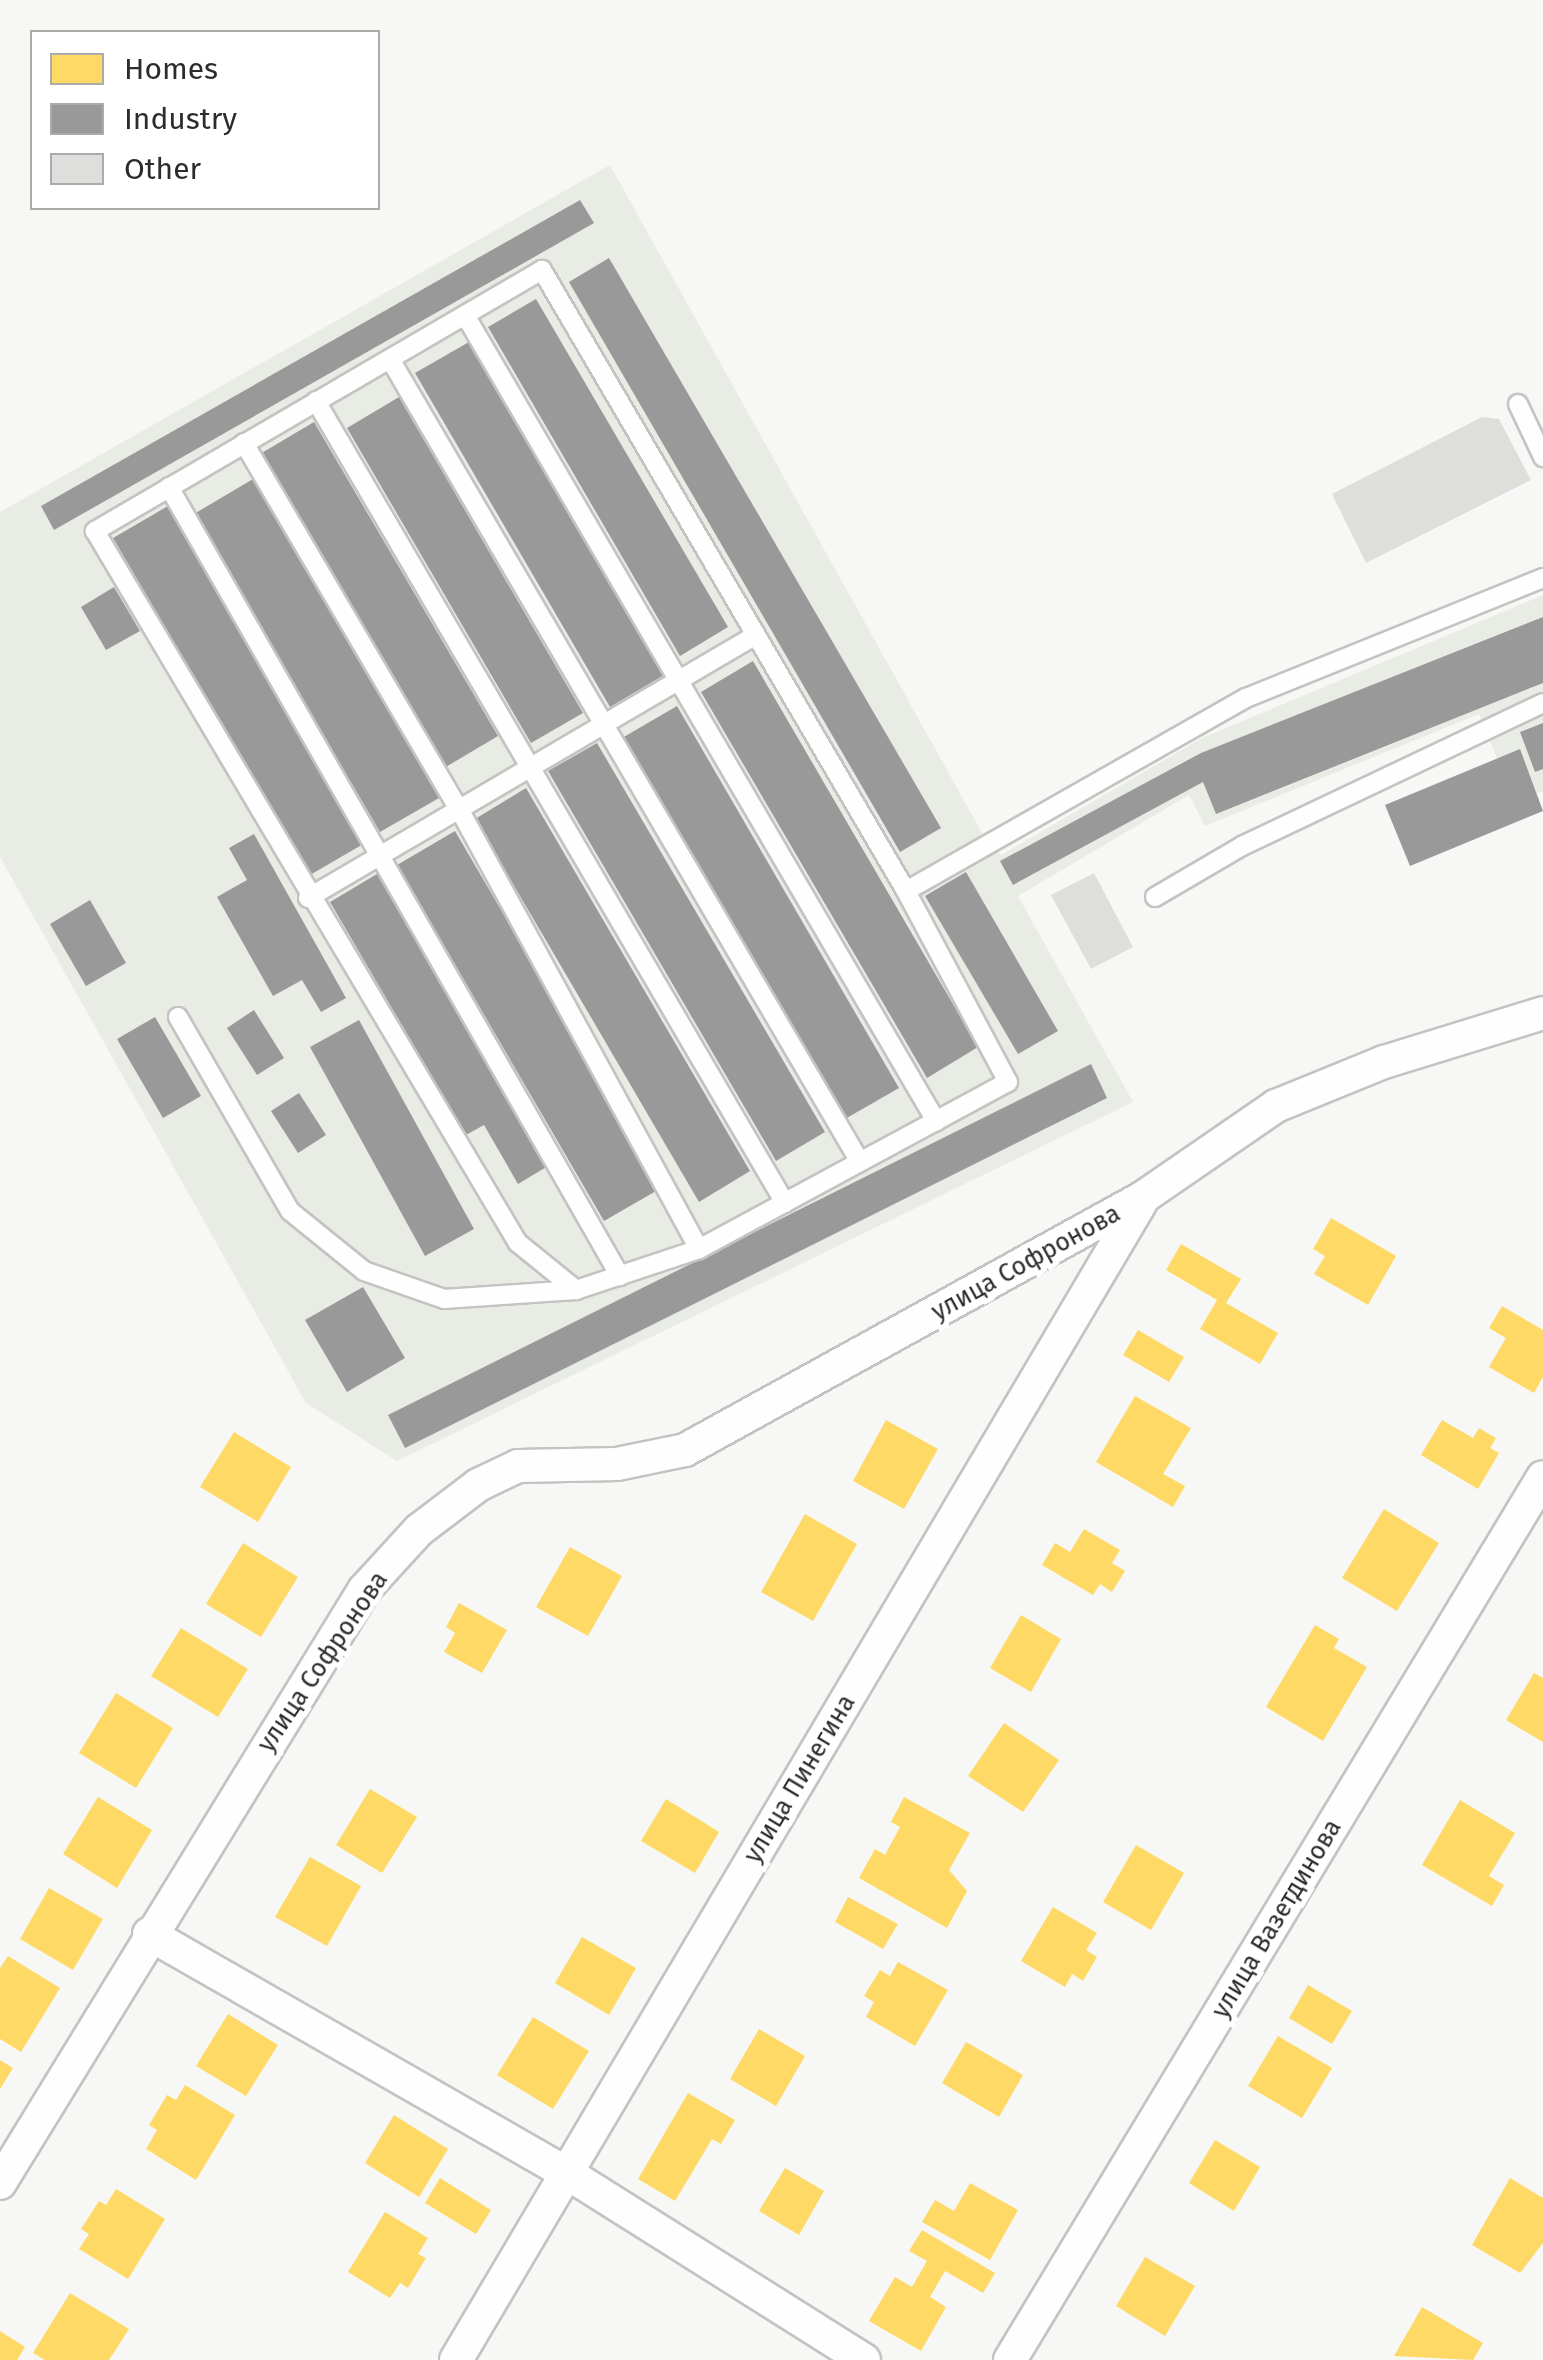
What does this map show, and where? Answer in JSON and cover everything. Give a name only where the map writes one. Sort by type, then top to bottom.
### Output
[{"type":"street","name":"улица Софронова","points":[[0,2183],[364,1590],[419,1530],[478,1486],[518,1466],[618,1464],[685,1450],[1142,1198],[1276,1106],[1384,1062],[1543,1013]]},
{"type":"street","name":"улица Пинегина","points":[[456,2360],[1142,1198]]},
{"type":"street","name":"улица Вазетдинова","points":[[1010,2360],[1543,1477]]},
{"type":"street","points":[[150,1934],[567,2174],[864,2360]]},
{"type":"lane","points":[[178,1017],[290,1210],[364,1271],[444,1299],[576,1290],[699,1249],[1008,1082],[906,891],[542,270],[94,530],[308,898],[518,1243],[576,1290]]},
{"type":"lane","points":[[464,315],[936,1121]]},
{"type":"lane","points":[[390,358],[860,1162]]},
{"type":"lane","points":[[316,401],[784,1203]]},
{"type":"lane","points":[[1518,404],[1543,457]]},
{"type":"lane","points":[[244,443],[459,809],[699,1249]]},
{"type":"lane","points":[[170,487],[620,1276]]},
{"type":"lane","points":[[906,891],[1246,698],[1543,578]]},
{"type":"lane","points":[[308,898],[756,635]]},
{"type":"lane","points":[[1155,896],[1242,846],[1543,703]]},
{"type":"shaded area","points":[[610,165],[986,840],[1001,855],[1202,738],[1543,595],[1543,791],[1515,802],[1479,714],[1205,826],[1189,795],[1018,896],[1133,1102],[397,1461],[306,1403],[0,857],[0,512]]},
{"type":"building: Homes","points":[[1331,1218],[1396,1256],[1368,1305],[1314,1274],[1325,1256],[1313,1249]]},
{"type":"building: Homes","points":[[1181,1244],[1241,1279],[1226,1303],[1278,1333],[1260,1364],[1200,1329],[1217,1300],[1166,1270]]},
{"type":"building: Homes","points":[[1502,1306],[1543,1330],[1543,1377],[1534,1393],[1489,1367],[1506,1338],[1489,1328]]},
{"type":"building: Homes","points":[[1138,1330],[1184,1357],[1169,1382],[1123,1355]]},
{"type":"building: Homes","points":[[1135,1396],[1191,1428],[1163,1474],[1185,1486],[1173,1507],[1096,1462]]},
{"type":"building: Homes","points":[[886,1420],[938,1449],[904,1509],[853,1481]]},
{"type":"building: Homes","points":[[1442,1420],[1473,1438],[1479,1428],[1496,1438],[1490,1448],[1499,1453],[1478,1489],[1421,1455]]},
{"type":"building: Homes","points":[[234,1432],[291,1467],[258,1522],[200,1487]]},
{"type":"building: Homes","points":[[1384,1509],[1439,1543],[1397,1611],[1342,1578]]},
{"type":"building: Homes","points":[[805,1514],[857,1544],[813,1621],[761,1592]]},
{"type":"building: Homes","points":[[1084,1529],[1120,1550],[1112,1563],[1125,1571],[1112,1592],[1100,1584],[1093,1595],[1042,1565],[1055,1543],[1070,1552]]},
{"type":"building: Homes","points":[[243,1543],[298,1577],[261,1637],[206,1604]]},
{"type":"building: Homes","points":[[570,1547],[622,1576],[588,1636],[536,1607]]},
{"type":"building: Homes","points":[[459,1603],[507,1630],[482,1673],[444,1652],[455,1633],[446,1627]]},
{"type":"building: Homes","points":[[1021,1615],[1061,1639],[1031,1692],[990,1668]]},
{"type":"building: Homes","points":[[1315,1625],[1339,1639],[1334,1648],[1367,1667],[1323,1741],[1266,1707]]},
{"type":"building: Homes","points":[[181,1628],[248,1669],[218,1717],[151,1676]]},
{"type":"building: Homes","points":[[1534,1673],[1543,1678],[1543,1742],[1506,1720]]},
{"type":"building: Homes","points":[[116,1693],[173,1728],[136,1788],[79,1753]]},
{"type":"building: Homes","points":[[1004,1723],[1059,1760],[1023,1812],[968,1776]]},
{"type":"building: Homes","points":[[370,1789],[417,1817],[382,1873],[336,1845]]},
{"type":"building: Homes","points":[[98,1797],[152,1830],[117,1888],[63,1854]]},
{"type":"building: Homes","points":[[904,1797],[970,1833],[949,1870],[967,1891],[947,1928],[859,1878],[875,1849],[885,1855],[900,1827],[891,1822]]},
{"type":"building: Homes","points":[[666,1799],[719,1832],[695,1873],[641,1841]]},
{"type":"building: Homes","points":[[1460,1800],[1515,1833],[1489,1876],[1504,1885],[1492,1906],[1422,1865]]},
{"type":"building: Homes","points":[[1136,1845],[1184,1873],[1151,1930],[1103,1902]]},
{"type":"building: Homes","points":[[310,1857],[361,1886],[327,1946],[275,1917]]},
{"type":"building: Homes","points":[[49,1888],[103,1919],[73,1970],[20,1939]]},
{"type":"building: Homes","points":[[848,1897],[898,1924],[883,1949],[835,1922]]},
{"type":"building: Homes","points":[[1053,1907],[1097,1933],[1086,1950],[1097,1957],[1083,1981],[1072,1974],[1065,1987],[1021,1961]]},
{"type":"building: Homes","points":[[582,1937],[636,1968],[609,2015],[555,1983]]},
{"type":"building: Homes","points":[[8,1956],[60,1988],[21,2052],[0,2039],[0,1968]]},
{"type":"building: Homes","points":[[898,1962],[948,1990],[915,2046],[866,2017],[874,2002],[864,1996],[880,1970],[890,1976]]},
{"type":"building: Homes","points":[[1308,1985],[1352,2011],[1332,2044],[1289,2018]]},
{"type":"building: Homes","points":[[228,2014],[278,2045],[246,2096],[196,2066]]},
{"type":"building: Homes","points":[[533,2017],[589,2051],[553,2109],[497,2075]]},
{"type":"building: Homes","points":[[759,2029],[805,2056],[776,2106],[730,2079]]},
{"type":"building: Homes","points":[[1278,2036],[1332,2068],[1302,2118],[1248,2086]]},
{"type":"building: Homes","points":[[966,2042],[1023,2075],[999,2117],[942,2083]]},
{"type":"building: Homes","points":[[0,2060],[13,2068],[0,2089]]},
{"type":"building: Homes","points":[[185,2085],[235,2115],[196,2180],[146,2149],[157,2130],[149,2125],[167,2095],[176,2100]]},
{"type":"building: Homes","points":[[688,2093],[735,2120],[721,2144],[712,2139],[675,2201],[638,2179]]},
{"type":"building: Homes","points":[[394,2115],[448,2149],[419,2197],[365,2163]]},
{"type":"building: Homes","points":[[1215,2140],[1260,2167],[1234,2211],[1189,2183]]},
{"type":"building: Homes","points":[[785,2168],[824,2191],[799,2235],[759,2211]]},
{"type":"building: Homes","points":[[440,2178],[491,2210],[476,2234],[425,2203]]},
{"type":"building: Homes","points":[[1510,2178],[1543,2198],[1543,2243],[1520,2273],[1472,2245]]},
{"type":"building: Homes","points":[[970,2183],[1018,2210],[990,2260],[922,2222],[935,2200],[954,2211]]},
{"type":"building: Homes","points":[[116,2189],[165,2219],[128,2279],[79,2249],[89,2234],[81,2229],[99,2201],[106,2205]]},
{"type":"building: Homes","points":[[385,2212],[428,2238],[418,2254],[426,2258],[408,2288],[400,2283],[390,2298],[348,2272]]},
{"type":"building: Homes","points":[[922,2230],[995,2273],[983,2293],[945,2271],[930,2297],[946,2307],[921,2351],[869,2321],[895,2277],[912,2287],[927,2261],[909,2251]]},
{"type":"building: Homes","points":[[1145,2257],[1195,2286],[1165,2336],[1116,2306]]},
{"type":"building: Homes","points":[[70,2293],[129,2329],[109,2360],[45,2360],[33,2353]]},
{"type":"building: Homes","points":[[1422,2307],[1483,2343],[1473,2360],[1394,2356]]},
{"type":"building: Homes","points":[[0,2331],[25,2347],[17,2360],[0,2360]]},
{"type":"building: Industry","points":[[580,200],[594,223],[54,530],[41,506]]},
{"type":"building: Industry","points":[[609,258],[941,828],[900,852],[569,282]]},
{"type":"building: Industry","points":[[536,299],[728,627],[680,656],[488,327]]},
{"type":"building: Industry","points":[[469,342],[664,675],[610,707],[415,373]]},
{"type":"building: Industry","points":[[399,397],[583,713],[531,743],[347,428]]},
{"type":"building: Industry","points":[[314,422],[498,736],[444,768],[260,454]]},
{"type":"building: Industry","points":[[253,479],[439,798],[380,832],[194,514]]},
{"type":"building: Industry","points":[[168,506],[365,843],[310,875],[113,538]]},
{"type":"building: Industry","points":[[114,587],[140,631],[106,650],[81,607]]},
{"type":"building: Industry","points":[[1543,617],[1543,683],[1216,814],[1203,782],[1013,885],[1000,861],[1201,753]]},
{"type":"building: Industry","points":[[753,661],[978,1047],[927,1078],[701,692]]},
{"type":"building: Industry","points":[[677,706],[899,1088],[845,1119],[622,738]]},
{"type":"building: Industry","points":[[1543,723],[1543,769],[1535,772],[1520,732]]},
{"type":"building: Industry","points":[[597,743],[825,1132],[776,1161],[548,771]]},
{"type":"building: Industry","points":[[1520,749],[1543,811],[1410,866],[1385,805]]},
{"type":"building: Industry","points":[[526,788],[750,1171],[699,1202],[475,819]]},
{"type":"building: Industry","points":[[455,831],[663,1187],[604,1221],[397,865]]},
{"type":"building: Industry","points":[[254,834],[346,998],[321,1012],[302,980],[273,996],[217,897],[247,880],[229,848]]},
{"type":"building: Industry","points":[[966,872],[1058,1031],[1018,1054],[925,896]]},
{"type":"building: Industry","points":[[377,874],[548,1166],[518,1184],[484,1125],[466,1135],[330,902]]},
{"type":"building: Industry","points":[[90,900],[126,963],[86,986],[50,924]]},
{"type":"building: Industry","points":[[254,1010],[284,1058],[257,1075],[227,1028]]},
{"type":"building: Industry","points":[[155,1017],[201,1096],[163,1118],[117,1039]]},
{"type":"building: Industry","points":[[359,1020],[474,1229],[425,1256],[310,1047]]},
{"type":"building: Industry","points":[[1091,1064],[1107,1098],[405,1448],[388,1415]]},
{"type":"building: Industry","points":[[299,1093],[326,1135],[298,1153],[271,1111]]},
{"type":"building: Industry","points":[[363,1287],[405,1358],[347,1392],[305,1320]]},
{"type":"building: Other","points":[[1482,417],[1499,419],[1531,480],[1366,563],[1332,494]]},
{"type":"building: Other","points":[[1094,873],[1133,947],[1091,969],[1051,895]]}]
